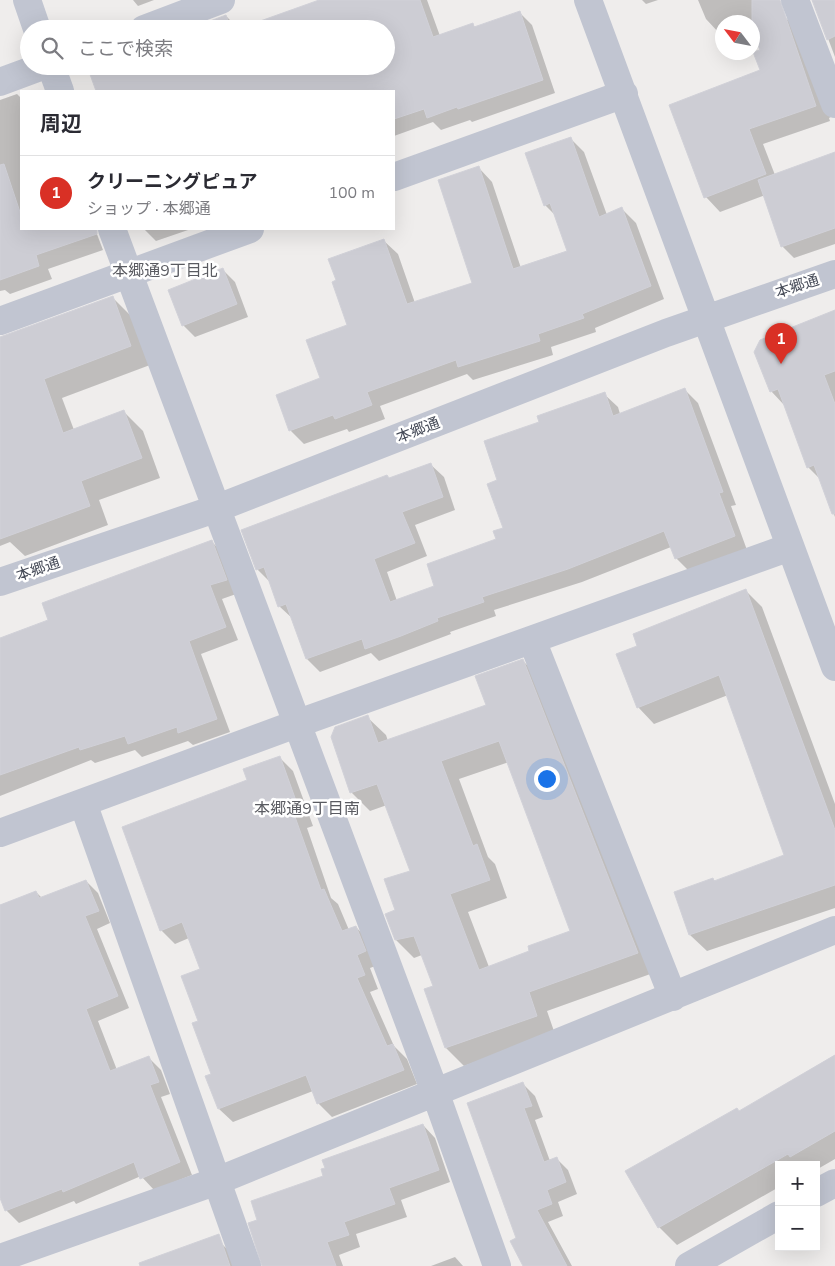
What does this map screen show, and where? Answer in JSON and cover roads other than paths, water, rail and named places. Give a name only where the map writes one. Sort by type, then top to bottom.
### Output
[{"type":"street","points":[[27,0],[34,20]]},
{"type":"street","points":[[168,20],[221,0]]},
{"type":"street","points":[[588,0],[835,667]]},
{"type":"street","points":[[795,0],[835,104]]},
{"type":"street","points":[[0,82],[20,75]]},
{"type":"street","points":[[54,75],[60,90]]},
{"type":"street","points":[[395,177],[624,94]]},
{"type":"street","points":[[112,230],[215,509],[435,1092],[497,1266]]},
{"type":"street","points":[[0,321],[247,230]]},
{"type":"street","name":"本郷通","points":[[0,582],[215,509],[706,318],[835,274]]},
{"type":"street","points":[[0,833],[296,724],[790,548]]},
{"type":"street","points":[[532,640],[672,997]]},
{"type":"street","points":[[82,803],[247,1266]]},
{"type":"street","points":[[0,1258],[217,1181],[835,930]]},
{"type":"street","points":[[820,1192],[835,1183]]},
{"type":"street","points":[[690,1266],[775,1217]]},
{"type":"place","name":"クリーニングピュア","points":[[781,364]]},
{"type":"district","name":"本郷通9丁目北","points":[[165,271]]},
{"type":"district","name":"本郷通9丁目南","points":[[307,809]]}]
